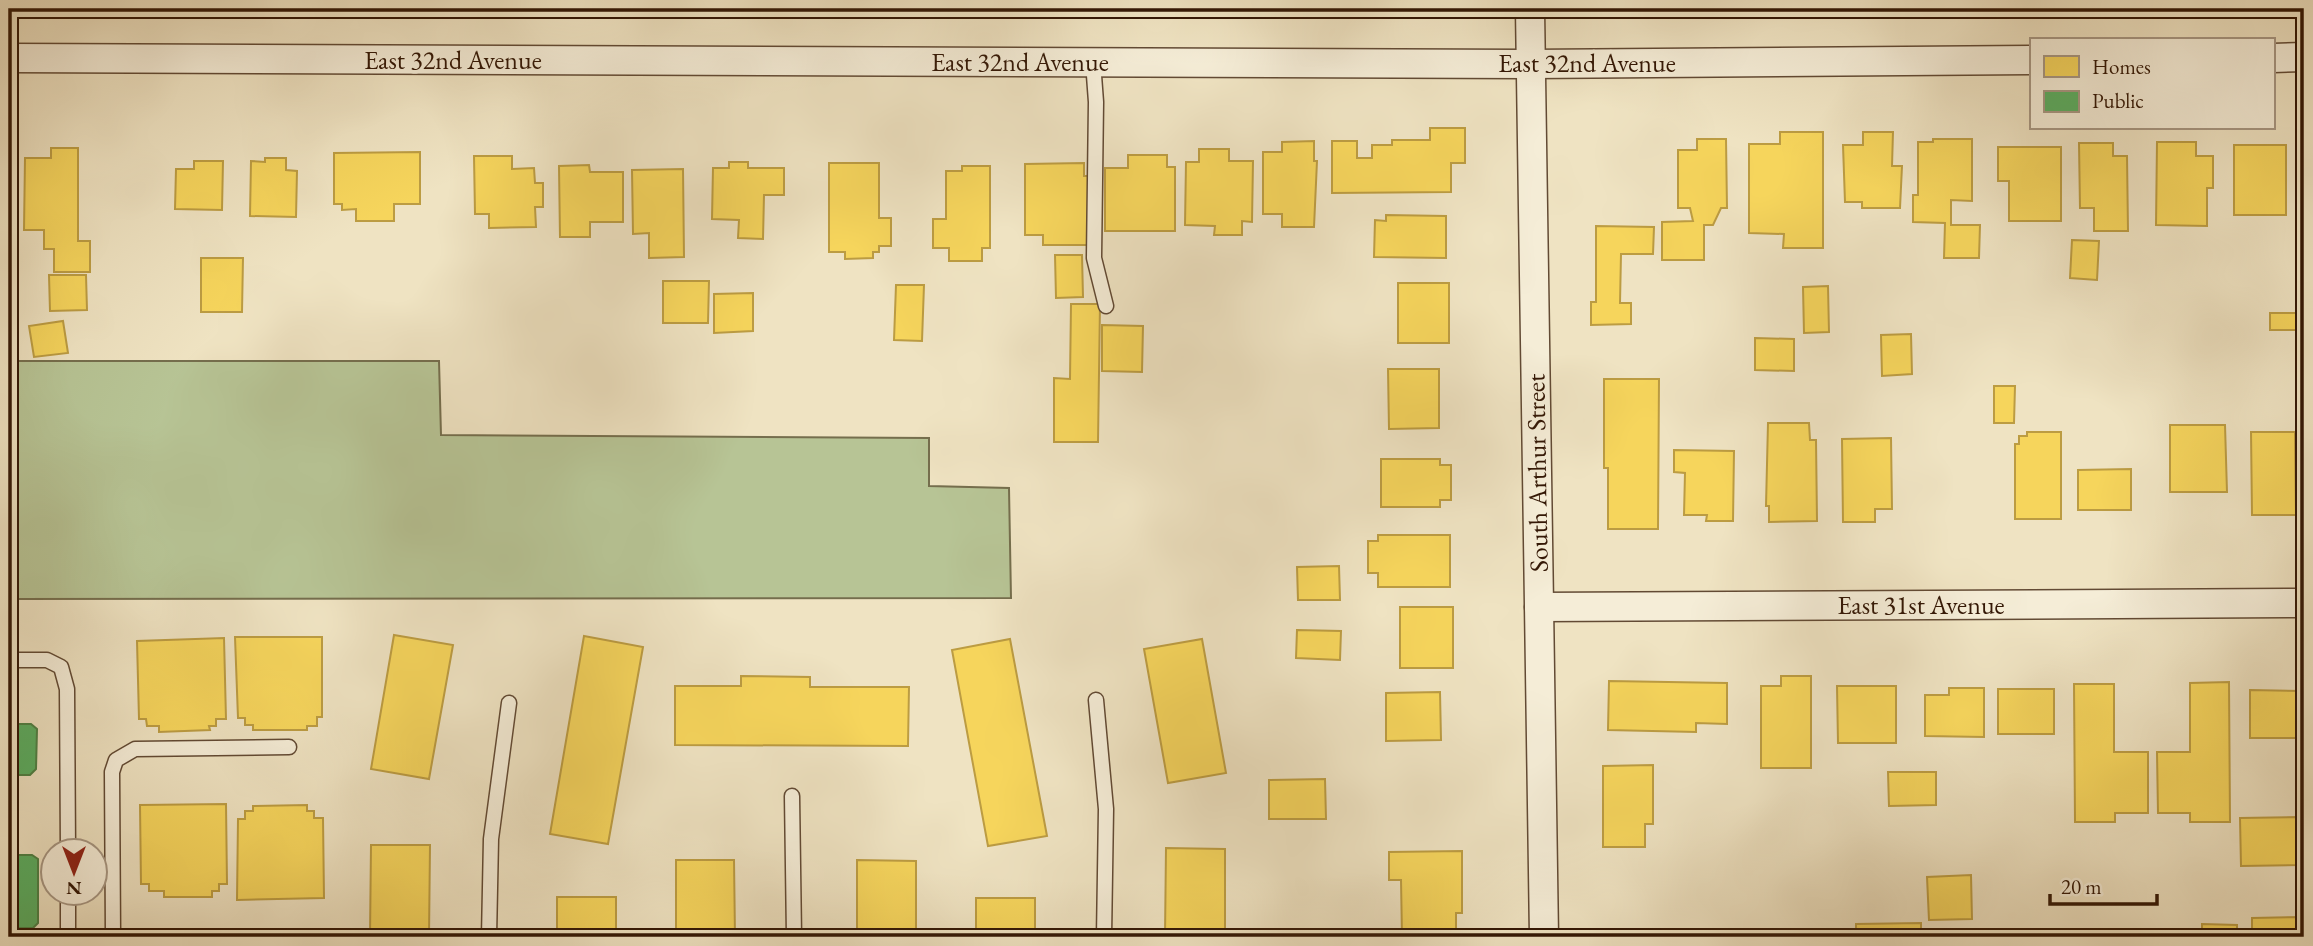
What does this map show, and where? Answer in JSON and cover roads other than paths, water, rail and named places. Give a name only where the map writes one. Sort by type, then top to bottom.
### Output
[{"type":"street","name":"South Arthur Street","points":[[1530,9],[1544,937]]},
{"type":"street","points":[[2274,58],[2304,57]]},
{"type":"street","name":"East 32nd Avenue","points":[[9,58],[1531,64],[2030,60]]},
{"type":"street","name":"East 31st Avenue","points":[[1539,607],[2304,603]]},
{"type":"lane","points":[[1093,62],[1096,102],[1094,258],[1106,306]]},
{"type":"lane","points":[[9,660],[47,660],[61,667],[66,689],[68,838]]},
{"type":"lane","points":[[1096,700],[1105,809],[1104,937]]},
{"type":"lane","points":[[489,937],[491,839],[509,703]]},
{"type":"lane","points":[[113,937],[111,772],[116,760],[135,749],[289,747]]},
{"type":"lane","points":[[792,796],[794,937]]},
{"type":"lane","points":[[68,908],[68,937]]}]
